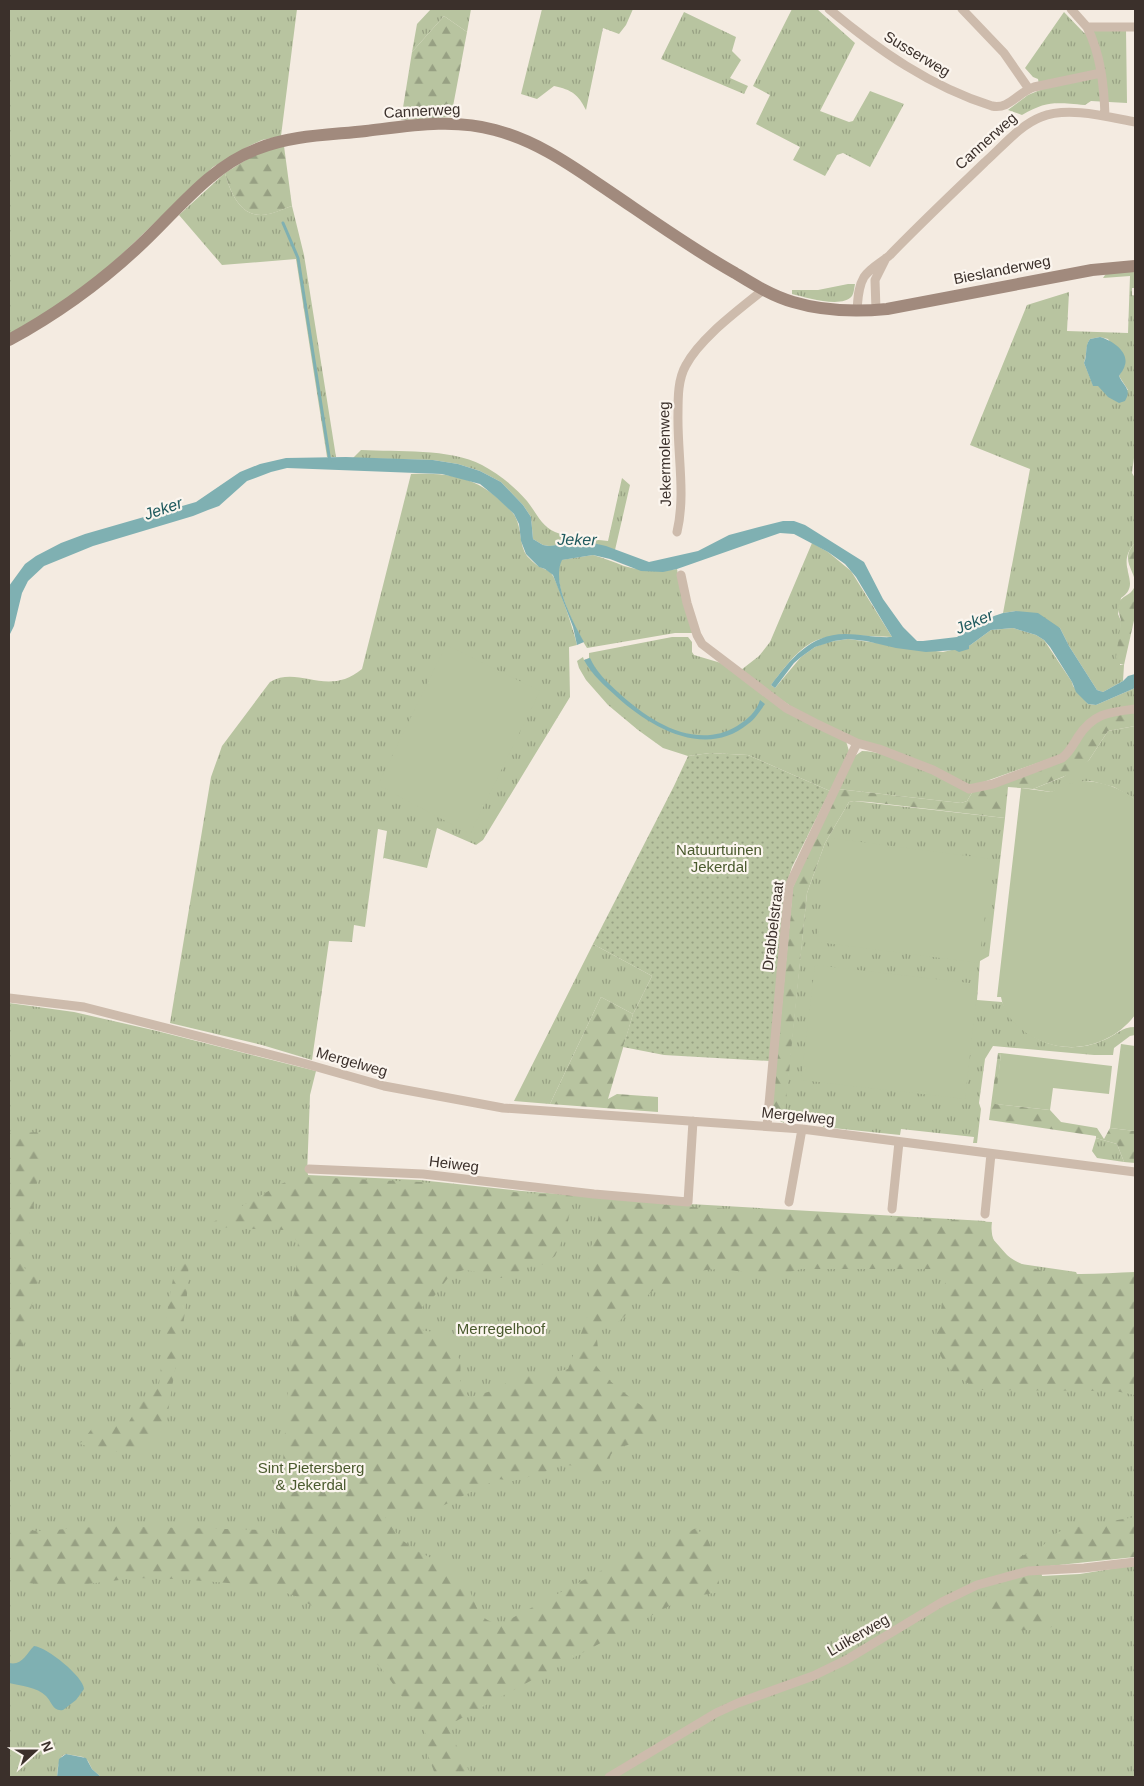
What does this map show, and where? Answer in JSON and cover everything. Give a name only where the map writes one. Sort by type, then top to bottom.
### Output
[{"type":"main road","name":"Cannerweg","points":[[9,340],[79,298],[135,250],[228,162],[274,143],[298,138],[428,124],[458,124],[487,128],[536,145],[571,165],[716,263],[763,290],[793,302],[835,309],[876,310]]},
{"type":"main road","name":"Bieslanderweg","points":[[876,310],[1092,270],[1135,266]]},
{"type":"street","name":"Susserweg","points":[[829,9],[874,45],[912,70],[952,91],[998,107]]},
{"type":"street","points":[[962,9],[1004,53],[1029,89]]},
{"type":"street","points":[[1071,9],[1087,27],[1095,46],[1101,73],[1105,116]]},
{"type":"street","points":[[1087,27],[1135,27]]},
{"type":"street","name":"Cannerweg","points":[[998,107],[1005,106],[1029,89],[1101,73]]},
{"type":"street","name":"Cannerweg","points":[[858,310],[858,298],[862,280],[871,268],[886,258],[1001,148],[1032,122],[1041,117],[1056,113],[1105,116],[1135,122]]},
{"type":"street","name":"Cannerweg","points":[[876,310],[875,280],[886,258]]},
{"type":"street","name":"Jekermolenweg","points":[[677,532],[681,506],[677,426],[678,392],[685,366],[699,346],[763,290]]},
{"type":"street","points":[[681,574],[692,619],[703,646],[786,708],[857,744],[879,749],[933,770],[961,786],[972,789],[992,784],[1062,758],[1092,720],[1110,713],[1135,710]]},
{"type":"street","name":"Drabbelstraat","points":[[767,1126],[790,886],[857,744]]},
{"type":"street","name":"Mergelweg","points":[[9,998],[84,1007],[303,1063],[384,1086],[512,1110],[802,1129],[1135,1172]]},
{"type":"street","name":"Heiweg","points":[[309,1169],[423,1174],[592,1197],[688,1202],[693,1121]]},
{"type":"street","points":[[788,1202],[802,1129]]},
{"type":"street","points":[[892,1209],[899,1142]]},
{"type":"street","points":[[985,1214],[991,1154]]},
{"type":"street","name":"Luikerweg","points":[[609,1777],[716,1713],[738,1703],[813,1676],[846,1660],[942,1602],[977,1585],[1028,1571],[1084,1568],[1135,1562]]},
{"type":"green space","points":[[9,9],[297,9],[281,136],[262,140],[213,167],[74,297],[9,334]]},
{"type":"green space","points":[[431,9],[471,9],[467,32],[444,16],[412,52],[417,24]]},
{"type":"green space","points":[[542,9],[633,9],[626,25],[619,34],[603,28],[586,110],[580,100],[570,91],[554,86],[537,99],[521,94]]},
{"type":"green space","points":[[792,9],[817,9],[855,43],[820,111],[849,122],[853,121],[870,91],[904,104],[870,167],[843,153],[837,155],[825,176],[793,160],[800,147],[756,124],[770,95],[753,86]]},
{"type":"green space","points":[[684,12],[736,37],[732,51],[741,60],[730,78],[748,86],[744,94],[661,59]]},
{"type":"green space","points":[[1064,12],[1084,33],[1091,29],[1126,29],[1127,103],[1091,101],[1085,105],[1052,104],[1039,107],[1022,115],[1008,110],[1028,95],[1040,90],[1038,79],[1033,77],[1025,68]]},
{"type":"green space","points":[[444,16],[467,32],[451,117],[401,120],[412,52]]},
{"type":"green space","points":[[284,146],[292,206],[265,215],[253,214],[247,211],[237,201],[225,173],[257,153]]},
{"type":"green space","points":[[225,173],[237,201],[253,214],[265,215],[292,206],[304,255],[336,457],[327,457],[296,259],[222,265],[179,215]]},
{"type":"green space","points":[[1135,271],[1135,288],[1132,288],[1132,295],[1135,296],[1135,457],[1132,473],[1135,478],[1135,543],[1129,551],[1127,559],[1130,586],[1121,598],[1118,614],[1121,621],[1120,665],[1124,665],[1123,681],[1103,692],[1097,690],[1060,628],[1016,611],[1003,613],[1030,469],[970,445],[1027,305],[1069,292],[1067,331],[1128,333],[1130,276],[1103,278],[1107,272]],"holes":[[[1100,337],[1108,339],[1125,364],[1119,376],[1128,390],[1093,385],[1084,363],[1090,339]]]},
{"type":"green space","points":[[855,284],[853,295],[847,300],[840,302],[823,301],[792,294],[792,290],[818,290]]},
{"type":"green space","points":[[361,450],[439,453],[482,465],[512,486],[550,529],[568,536],[588,539],[608,541],[622,478],[630,485],[615,550],[593,543],[543,545],[533,539],[531,517],[523,505],[501,482],[480,471],[458,464],[433,460],[353,458]]},
{"type":"green space","points":[[411,474],[437,474],[471,481],[492,493],[514,514],[519,526],[524,552],[534,563],[551,573],[554,577],[573,630],[577,645],[569,647],[570,697],[483,840],[476,845],[437,828],[427,868],[383,859],[387,831],[378,829],[365,927],[354,925],[352,942],[329,941],[312,1060],[262,1045],[170,1023],[211,777],[222,746],[270,682],[292,677],[337,681],[349,677],[362,669]]},
{"type":"green space","points":[[812,543],[828,552],[851,571],[892,637],[839,636],[828,637],[811,643],[789,662],[771,685],[775,688],[801,657],[815,647],[828,642],[848,639],[943,652],[969,646],[991,630],[1013,628],[1036,635],[1044,640],[1073,686],[1088,704],[1096,705],[1135,688],[1135,706],[1063,754],[975,785],[968,784],[852,738],[801,713],[741,670],[759,656],[770,642]]},
{"type":"green space","points":[[1135,543],[1135,582],[1128,562],[1128,556]]},
{"type":"green space","points":[[593,555],[637,569],[657,571],[677,569],[682,596],[693,633],[675,633],[587,648],[576,629],[566,605],[559,581],[559,570],[561,560]]},
{"type":"green space","points":[[1135,583],[1135,616],[1124,665],[1117,663],[1116,657],[1121,621],[1117,605],[1121,599],[1132,591]]},
{"type":"green space","points":[[672,637],[688,637],[692,642],[692,652],[694,655],[721,663],[846,741],[849,751],[830,791],[748,755],[710,753],[688,756],[663,748],[608,705],[586,680],[579,668],[577,661],[583,657],[584,660],[589,658],[589,653]]},
{"type":"green space","points":[[446,645],[540,691],[470,834],[378,785]]},
{"type":"green space","points":[[1135,712],[1135,726],[1108,731],[1089,760],[1077,771],[1033,789],[1008,787],[1005,818],[869,802],[849,802],[825,843],[807,893],[784,1123],[776,1119],[772,1111],[793,887],[838,789],[961,803],[967,801],[973,791],[1059,763],[1088,728],[1104,717]]},
{"type":"green space","points":[[1135,726],[1135,799],[1114,787],[1091,781],[1085,781],[1051,792],[1033,789],[1063,777],[1089,760],[1108,731]]},
{"type":"green space","points":[[862,751],[874,752],[902,760],[973,791],[967,801],[961,803],[838,789],[852,758]]},
{"type":"green space","name":"Natuurtuinen Jekerdal","points":[[710,753],[748,755],[830,791],[792,867],[785,890],[770,1061],[664,1055],[623,1047],[633,1014],[652,976],[593,944],[688,756]]},
{"type":"green space","points":[[1085,781],[1112,786],[1135,799],[1135,1015],[1124,1027],[1096,1043],[1065,1047],[1035,1038],[1021,1029],[1008,1015],[1001,997],[997,997],[1021,788],[1051,792],[1067,784]]},
{"type":"green space","points":[[854,801],[1005,818],[989,956],[980,961],[977,1000],[1002,1002],[1010,1016],[1020,1027],[1032,1036],[1059,1046],[1089,1045],[1130,1027],[1135,1027],[1135,1035],[1130,1036],[1114,1048],[1113,1055],[993,1046],[985,1059],[979,1103],[981,1109],[977,1143],[973,1143],[974,1137],[901,1129],[900,1135],[823,1127],[824,1119],[784,1115],[807,893],[825,843],[849,802]]},
{"type":"green space","points":[[830,838],[992,859],[979,963],[817,942]]},
{"type":"green space","points":[[593,944],[652,976],[633,1014],[601,997],[550,1104],[514,1101]]},
{"type":"green space","points":[[815,965],[978,984],[965,1099],[801,1080]]},
{"type":"green space","points":[[601,997],[633,1014],[608,1099],[617,1094],[658,1097],[658,1112],[550,1104]]},
{"type":"green space","name":"Sint Pietersberg & Jekerdal","points":[[9,1003],[74,1012],[316,1071],[310,1095],[307,1175],[420,1180],[522,1191],[690,1204],[985,1221],[991,1229],[992,1238],[1014,1263],[1076,1272],[1091,1304],[1135,1305],[1135,1551],[1040,1562],[1042,1576],[1080,1574],[1135,1565],[1135,1777],[101,1777],[83,1757],[66,1754],[62,1756],[58,1766],[57,1777],[9,1777]]},
{"type":"green space","points":[[1121,1044],[1135,1046],[1135,1131],[1110,1128]]},
{"type":"green space","points":[[998,1053],[1001,1053],[996,1104],[1050,1110],[1061,1122],[1097,1128],[1104,1139],[1110,1128],[1135,1131],[1135,1163],[1124,1162],[1117,1144],[1096,1138],[1096,1136],[989,1120]]},
{"type":"green space","points":[[1001,1053],[1112,1066],[1109,1094],[1053,1088],[1050,1110],[995,1104]]},
{"type":"green space","points":[[45,1132],[24,1267],[29,1275],[40,1278],[35,1289],[9,1420],[9,1133]]},
{"type":"green space","points":[[1096,1138],[1117,1144],[1124,1162],[1097,1158],[1092,1151]]},
{"type":"green space","points":[[308,1173],[308,1177],[421,1182],[523,1193],[573,1195],[566,1232],[555,1256],[544,1264],[524,1268],[512,1276],[501,1278],[487,1273],[464,1270],[451,1274],[432,1299],[424,1303],[421,1312],[420,1328],[424,1331],[431,1331],[443,1336],[452,1344],[460,1362],[462,1390],[471,1397],[498,1389],[510,1380],[523,1374],[535,1372],[548,1374],[568,1369],[589,1312],[590,1267],[588,1254],[594,1239],[602,1200],[691,1207],[992,1222],[992,1235],[995,1243],[1001,1250],[1018,1262],[1033,1268],[1067,1274],[1135,1272],[1135,1395],[1115,1391],[981,1390],[963,1380],[948,1366],[938,1349],[936,1339],[937,1327],[946,1278],[946,1274],[941,1271],[932,1269],[801,1269],[784,1274],[766,1276],[719,1269],[696,1273],[687,1278],[681,1288],[678,1289],[663,1285],[658,1286],[647,1296],[631,1304],[625,1316],[616,1324],[599,1322],[596,1331],[598,1348],[589,1352],[593,1361],[609,1380],[630,1398],[660,1419],[649,1436],[613,1452],[608,1461],[607,1480],[600,1482],[592,1480],[576,1466],[556,1466],[545,1472],[513,1481],[498,1479],[436,1509],[384,1516],[397,1534],[413,1548],[456,1572],[467,1585],[481,1614],[493,1622],[503,1623],[640,1550],[653,1546],[662,1548],[696,1528],[708,1540],[716,1559],[720,1592],[684,1598],[447,1726],[472,1777],[436,1777],[425,1747],[426,1734],[386,1674],[359,1643],[324,1613],[295,1596],[266,1586],[178,1579],[135,1578],[80,1585],[50,1586],[28,1583],[9,1577],[9,1527],[41,1531],[105,1526],[265,1530],[278,1535],[298,1242],[290,1233],[284,1230],[230,1228],[208,1225],[281,1184]]},
{"type":"green space","points":[[189,1261],[184,1320],[166,1430],[148,1446],[131,1451],[114,1451],[80,1444],[97,1422],[127,1425],[137,1408],[159,1385],[168,1306],[175,1268]]},
{"type":"green space","points":[[1135,1517],[1135,1557],[1040,1567],[1014,1559],[1039,1549],[1058,1532]]},
{"type":"green space","points":[[1034,1576],[1052,1627],[1027,1630],[1008,1628],[985,1615],[976,1605],[983,1598],[996,1592],[994,1585]]},
{"type":"water","points":[[1100,337],[1114,343],[1122,351],[1126,360],[1119,376],[1128,394],[1125,401],[1119,403],[1108,397],[1098,386],[1093,386],[1084,363],[1090,339]]},
{"type":"water","points":[[346,457],[433,460],[458,464],[480,471],[501,482],[523,505],[531,517],[533,539],[543,545],[593,543],[649,562],[698,551],[729,535],[783,521],[794,521],[805,525],[864,562],[883,599],[903,627],[917,641],[957,637],[972,627],[1003,613],[1016,611],[1038,613],[1060,628],[1097,690],[1103,692],[1123,681],[1128,676],[1135,674],[1135,688],[1096,705],[1088,704],[1076,692],[1072,682],[1044,640],[1036,635],[1013,628],[991,630],[969,646],[969,649],[959,652],[955,650],[926,652],[848,639],[834,641],[815,647],[801,657],[794,663],[775,688],[771,685],[786,666],[802,650],[821,638],[845,634],[892,637],[856,577],[845,564],[828,552],[794,534],[780,533],[677,569],[663,572],[641,571],[610,559],[593,555],[562,560],[559,569],[561,590],[569,613],[584,642],[577,645],[573,627],[553,575],[539,567],[526,554],[521,541],[519,524],[514,514],[480,484],[442,474],[287,468],[271,472],[247,481],[219,506],[193,516],[93,546],[44,566],[28,581],[22,593],[14,626],[9,636],[9,586],[25,564],[36,556],[61,543],[85,534],[196,502],[240,472],[260,464],[286,458]]},
{"type":"water","points":[[590,658],[603,677],[644,713],[674,729],[690,734],[721,733],[737,726],[748,718],[757,708],[760,700],[765,704],[751,722],[732,734],[715,739],[697,739],[680,735],[646,719],[617,697],[591,671],[584,660]]},
{"type":"water","points":[[34,1646],[47,1651],[64,1663],[78,1677],[82,1684],[84,1689],[76,1700],[63,1710],[57,1710],[46,1696],[38,1691],[9,1683],[9,1663],[21,1661]]},
{"type":"water","points":[[66,1754],[86,1758],[92,1769],[101,1777],[57,1777],[59,1759]]},
{"type":"waterway","points":[[283,223],[298,258],[330,462]]},
{"type":"water label","name":"Jeker","points":[[163,508]]},
{"type":"water label","name":"Jeker","points":[[577,539]]},
{"type":"water label","name":"Jeker","points":[[974,621]]},
{"type":"park label","name":"Merregelhoof","points":[[501,1329]]}]
